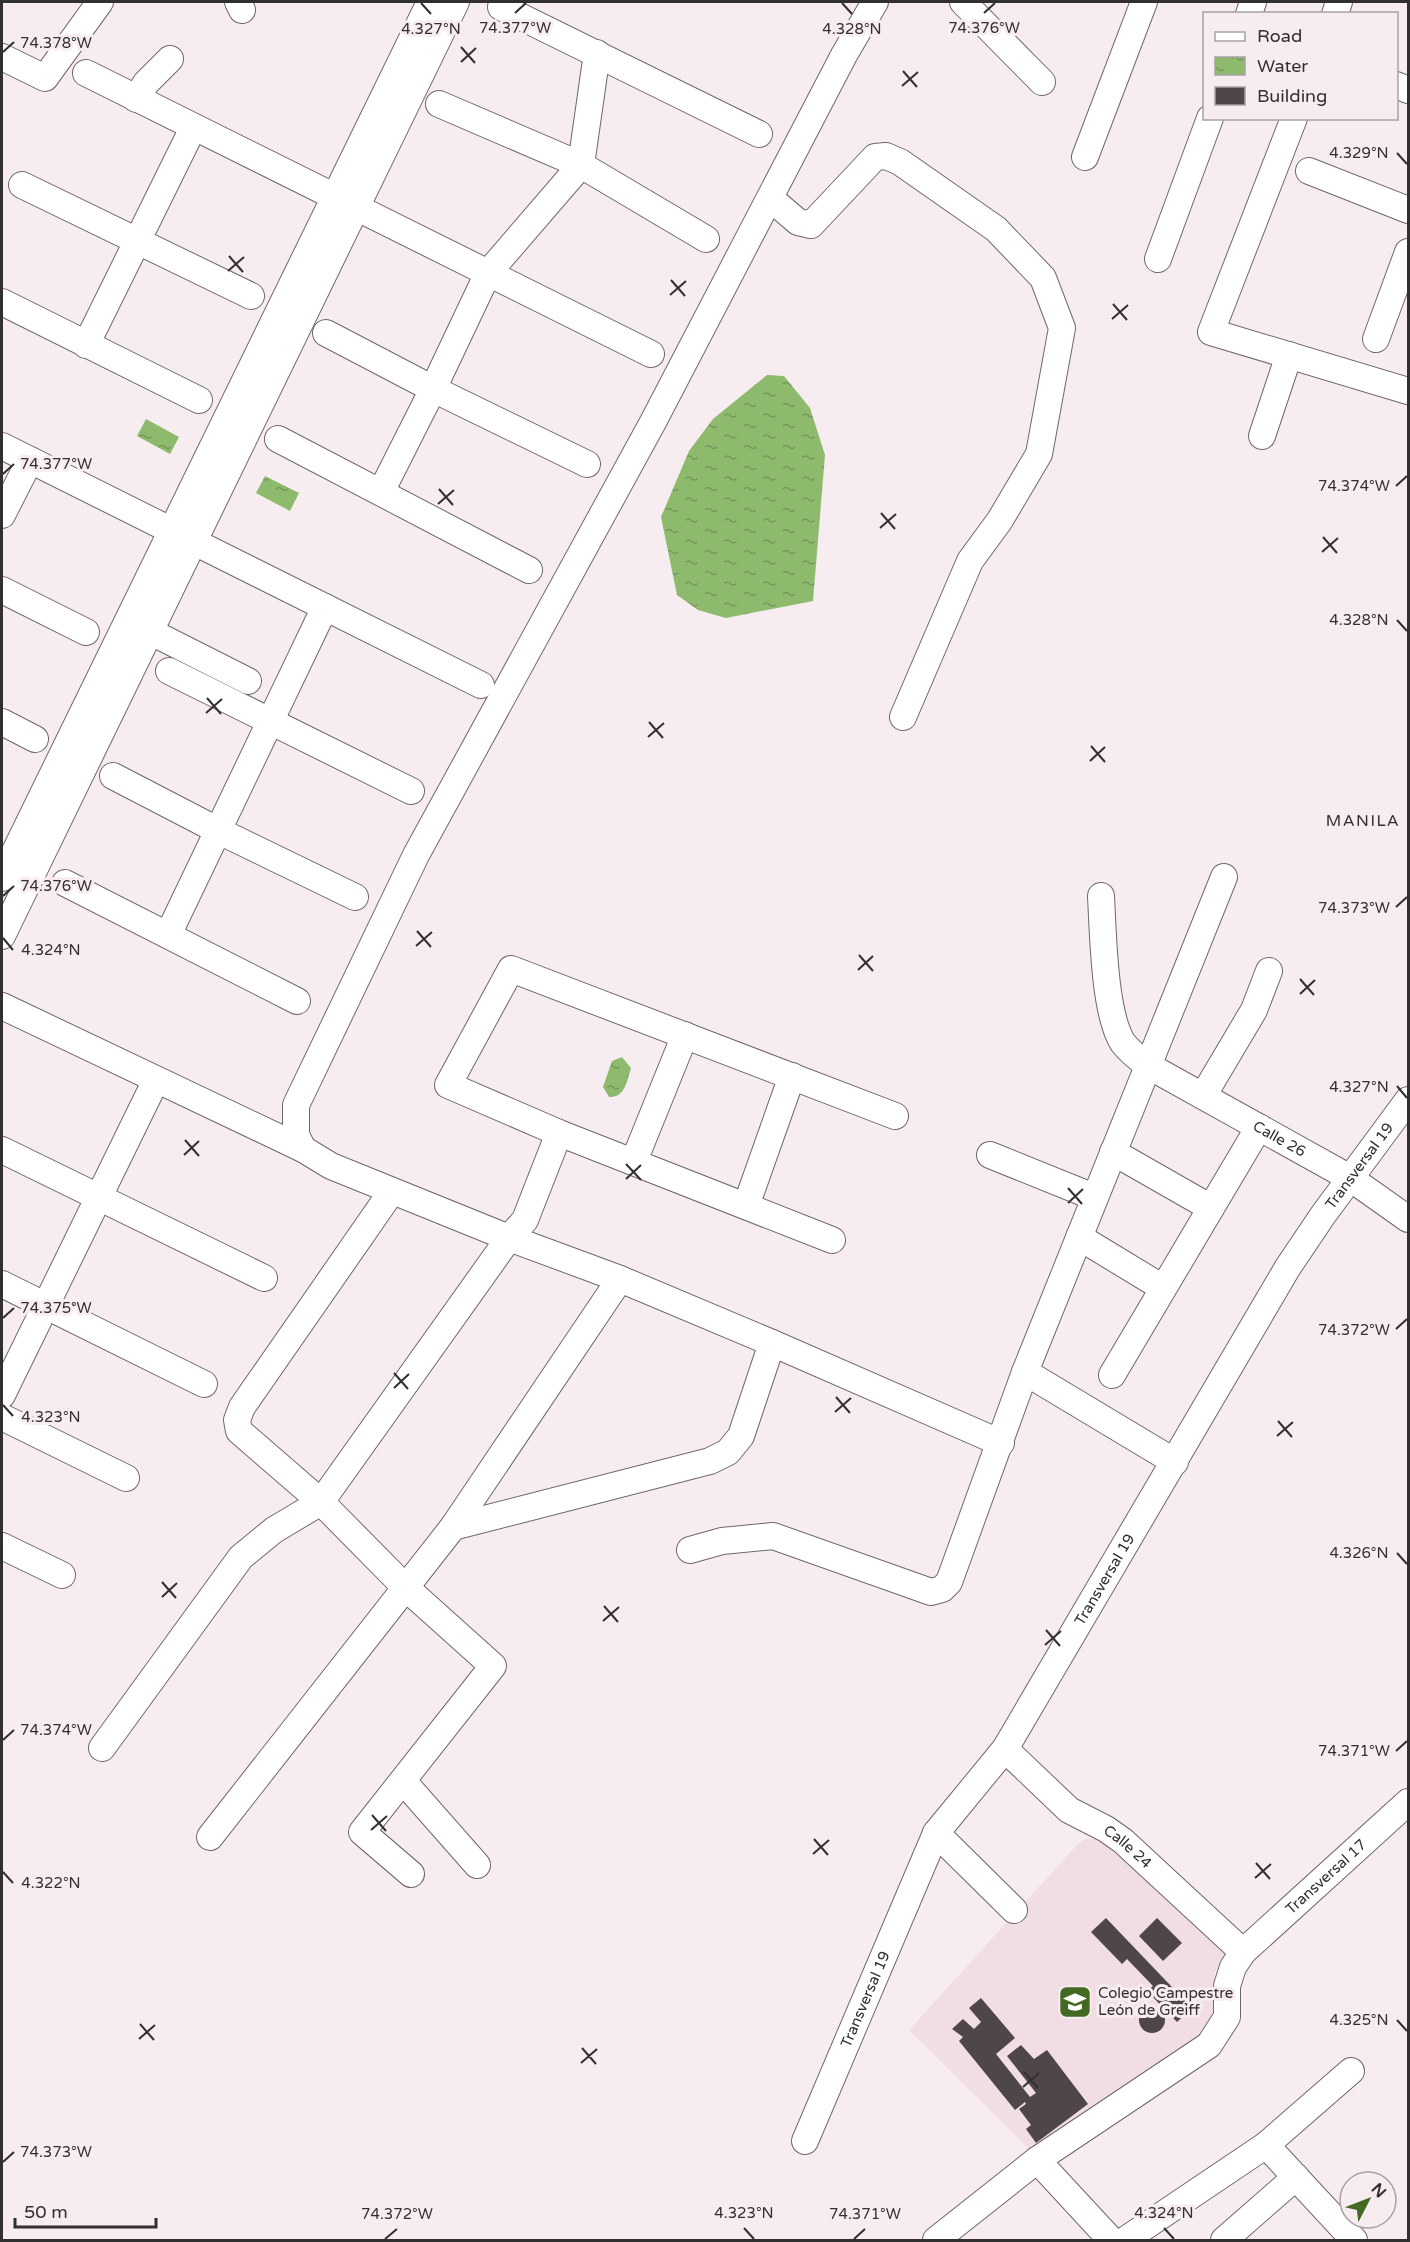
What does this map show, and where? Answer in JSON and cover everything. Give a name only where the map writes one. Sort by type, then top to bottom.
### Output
[{"type":"street","points":[[2,57],[45,78],[100,2]]},
{"type":"street","points":[[400,89],[430,2]]},
{"type":"street","points":[[2,878],[182,536],[400,89],[456,2]]},
{"type":"street","points":[[303,1149],[296,1135],[296,1105],[416,855],[653,422],[844,55],[875,2]]},
{"type":"street","points":[[963,2],[1042,82]]},
{"type":"street","points":[[1086,157],[1144,2]]},
{"type":"street","points":[[501,7],[759,134]]},
{"type":"street","points":[[381,492],[488,273],[581,165],[597,53]]},
{"type":"street","points":[[136,99],[146,83],[170,59]]},
{"type":"street","points":[[86,73],[651,354]]},
{"type":"street","points":[[439,105],[581,165],[706,239]]},
{"type":"street","points":[[1158,259],[1209,120]]},
{"type":"street","points":[[1293,120],[1211,332],[1408,391]]},
{"type":"street","points":[[86,345],[193,128]]},
{"type":"street","points":[[770,198],[798,222],[811,225],[875,157],[886,156],[900,162],[996,229],[1043,278],[1062,328],[1039,453],[1000,520],[970,561],[903,717]]},
{"type":"street","points":[[1309,171],[1408,210]]},
{"type":"street","points":[[22,185],[252,296]]},
{"type":"street","points":[[1376,339],[1408,252]]},
{"type":"street","points":[[2,302],[199,400]]},
{"type":"street","points":[[327,333],[433,389],[587,464]]},
{"type":"street","points":[[1262,436],[1289,355]]},
{"type":"street","points":[[278,439],[528,570]]},
{"type":"street","points":[[2,446],[481,685]]},
{"type":"street","points":[[2,515],[30,460]]},
{"type":"street","points":[[2,936],[149,631],[182,536]]},
{"type":"street","points":[[2,590],[86,632]]},
{"type":"street","points":[[168,935],[325,608]]},
{"type":"street","points":[[149,631],[248,681]]},
{"type":"street","points":[[169,671],[411,791]]},
{"type":"street","points":[[2,722],[35,739]]},
{"type":"street","points":[[112,776],[355,897]]},
{"type":"street","points":[[690,1550],[722,1541],[773,1536],[931,1592],[942,1589],[949,1582],[1025,1372],[1224,878]]},
{"type":"street","points":[[65,883],[297,1001]]},
{"type":"street","name":"Calle 26","points":[[1101,896],[1106,969],[1113,1017],[1122,1041],[1132,1054],[1147,1065],[1350,1178],[1408,1219]]},
{"type":"street","points":[[832,1240],[559,1133],[448,1086],[511,969],[895,1116]]},
{"type":"street","points":[[1203,1096],[1254,1010],[1269,971]]},
{"type":"street","points":[[2,1006],[303,1149],[331,1166],[509,1238],[620,1279],[772,1342],[1001,1443]]},
{"type":"street","points":[[634,1161],[685,1035]]},
{"type":"street","points":[[746,1206],[792,1076]]},
{"type":"street","points":[[2,1395],[156,1080]]},
{"type":"street","name":"Transversal 19","points":[[805,2141],[936,1833],[1005,1749],[1288,1267],[1323,1215],[1408,1100]]},
{"type":"street","points":[[1112,1375],[1258,1127]]},
{"type":"street","points":[[102,1748],[241,1557],[274,1530],[321,1502],[509,1238],[525,1220],[559,1133]]},
{"type":"street","points":[[2,1150],[264,1278]]},
{"type":"street","points":[[1113,1152],[1211,1208]]},
{"type":"street","points":[[990,1155],[1094,1197]]},
{"type":"street","points":[[392,1191],[242,1407],[237,1420],[239,1431],[321,1502],[405,1587],[492,1665],[362,1832],[411,1874]]},
{"type":"street","points":[[1079,1237],[1163,1288]]},
{"type":"street","points":[[210,1837],[453,1527],[620,1279]]},
{"type":"street","points":[[2,1284],[204,1384]]},
{"type":"street","points":[[453,1527],[710,1461],[728,1452],[741,1436],[772,1342]]},
{"type":"street","points":[[1025,1372],[1175,1462]]},
{"type":"street","points":[[2,1417],[126,1478]]},
{"type":"street","points":[[2,1546],[62,1575]]},
{"type":"street","name":"Calle 24","points":[[1005,1749],[1069,1810],[1106,1829],[1123,1841],[1244,1952]]},
{"type":"street","points":[[403,1780],[477,1865]]},
{"type":"street","name":"Transversal 17","points":[[936,2241],[1037,2160],[1209,2045],[1227,2017],[1227,1986],[1233,1967],[1244,1952],[1408,1802]]},
{"type":"street","points":[[936,1833],[1014,1910]]},
{"type":"street","points":[[1125,2241],[1266,2145],[1351,2071]]},
{"type":"street","points":[[1266,2145],[1354,2241]]},
{"type":"street","points":[[1037,2160],[1111,2241]]},
{"type":"street","points":[[1224,2241],[1296,2177]]},
{"type":"shaded area","name":"Colegio Campestre León de Greiff","points":[[1085,1839],[1099,1839],[1112,1847],[1223,1949],[1225,1953],[1215,1972],[1213,1993],[1218,2010],[1196,2041],[1032,2152],[909,2030],[1077,1845]]},
{"type":"water","points":[[767,375],[784,376],[810,408],[825,455],[813,601],[726,618],[698,610],[677,595],[661,517],[689,451],[713,419]]},
{"type":"water","points":[[146,419],[179,437],[170,454],[137,436]]},
{"type":"water","points":[[265,476],[299,493],[290,511],[256,493]]},
{"type":"water","points":[[622,1057],[631,1068],[628,1078],[619,1095],[609,1097],[603,1087],[612,1061]]},
{"type":"building","points":[[1106,1918],[1192,2008],[1177,2022],[1147,1991],[1153,1986],[1127,1959],[1122,1964],[1091,1932]]},
{"type":"building","points":[[1157,1918],[1182,1943],[1163,1961],[1139,1936]]},
{"type":"building","points":[[981,1998],[1015,2038],[996,2054],[1030,2097],[1036,2093],[1007,2056],[1021,2045],[1034,2059],[1047,2050],[1088,2104],[1036,2143],[1026,2129],[1031,2125],[1019,2109],[1026,2104],[1025,2102],[1015,2110],[959,2041],[963,2037],[952,2029],[963,2019],[974,2029],[981,2022],[969,2008]]},
{"type":"building","points":[[1152,2007],[1161,2011],[1165,2020],[1161,2029],[1152,2033],[1143,2029],[1139,2020],[1143,2011]]},
{"type":"place","name":"Colegio Campestre León de Greiff","points":[[1075,2002]]},
{"type":"district","name":"MANILA","points":[[1363,821]]}]
